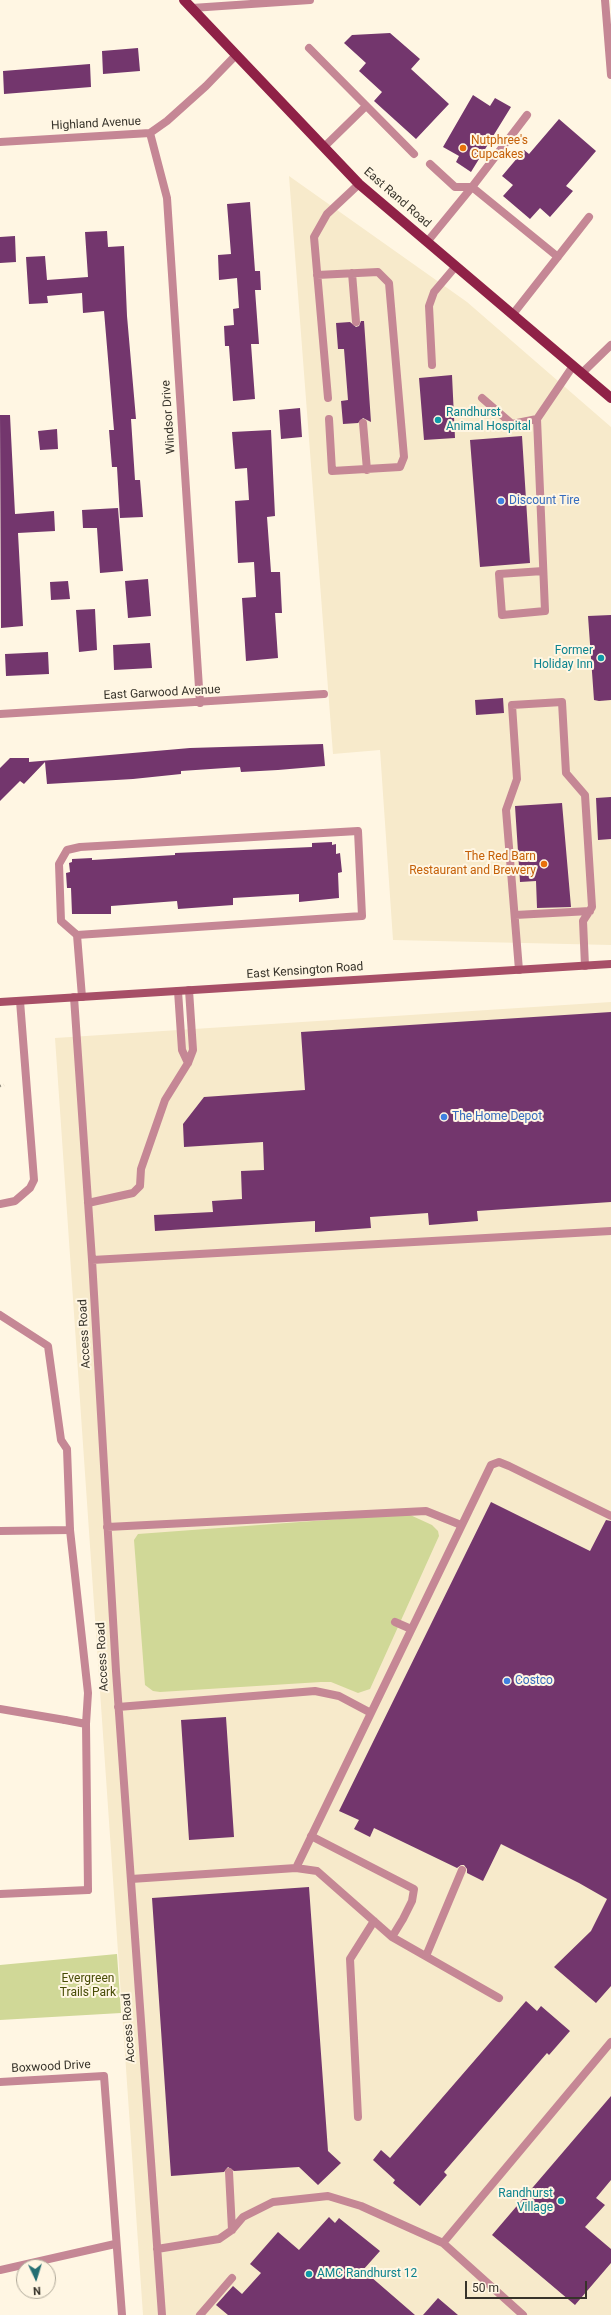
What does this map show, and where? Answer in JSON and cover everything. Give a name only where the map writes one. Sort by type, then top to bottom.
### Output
[{"type":"main road","name":"East Rand Road","points":[[184,0],[360,184],[611,398]]},
{"type":"main road","name":"East Kensington Road","points":[[0,1002],[611,964]]},
{"type":"street","points":[[192,8],[268,1],[310,0]]},
{"type":"street","points":[[605,0],[611,75]]},
{"type":"street","points":[[309,48],[414,154]]},
{"type":"street","name":"Highland Avenue","points":[[0,142],[150,133],[167,121],[206,86],[236,55]]},
{"type":"street","points":[[324,147],[366,106]]},
{"type":"street","points":[[427,242],[472,187],[527,115]]},
{"type":"street","name":"Windsor Drive","points":[[150,133],[167,198],[200,703]]},
{"type":"street","points":[[430,164],[455,187],[472,187],[558,257]]},
{"type":"street","points":[[328,398],[314,237],[327,214],[360,184]]},
{"type":"street","points":[[513,314],[588,217]]},
{"type":"street","points":[[432,365],[429,306],[434,292],[456,266]]},
{"type":"street","points":[[317,275],[378,272],[390,283],[404,457],[400,467],[332,472],[330,419]]},
{"type":"street","points":[[352,273],[356,322]]},
{"type":"street","points":[[582,373],[611,345]]},
{"type":"street","points":[[543,571],[499,574],[502,615],[545,611],[537,419],[573,366]]},
{"type":"street","points":[[482,398],[512,424],[537,419]]},
{"type":"street","points":[[363,423],[366,470]]},
{"type":"street","name":"East Garwood Avenue","points":[[0,714],[200,703],[324,694]]},
{"type":"street","points":[[519,970],[506,810],[517,779],[512,705],[562,702],[566,773],[585,795],[592,907],[583,921],[585,966]]},
{"type":"street","points":[[358,831],[362,916],[77,935],[61,921],[59,864],[67,850],[80,847],[358,831]]},
{"type":"street","points":[[515,915],[590,911]]},
{"type":"street","name":"Access Road","points":[[77,935],[78,997],[88,1203],[118,1707],[162,2315]]},
{"type":"street","points":[[88,1203],[133,1193],[140,1186],[141,1169],[164,1100],[188,1063],[193,1050],[189,990]]},
{"type":"street","points":[[178,991],[182,1050],[188,1063]]},
{"type":"street","points":[[0,1204],[14,1201],[30,1188],[34,1180],[20,1001]]},
{"type":"street","points":[[92,1260],[611,1231]]},
{"type":"street","points":[[0,1315],[48,1346],[61,1440],[67,1449],[70,1530],[88,1693],[86,1724],[88,1890],[0,1894]]},
{"type":"street","points":[[296,1868],[491,1465],[499,1462],[611,1516]]},
{"type":"street","points":[[107,1527],[426,1511],[461,1525]]},
{"type":"street","points":[[0,1531],[70,1530]]},
{"type":"street","points":[[395,1622],[411,1629]]},
{"type":"street","points":[[118,1707],[315,1691],[339,1696],[371,1713]]},
{"type":"street","points":[[0,1710],[86,1724]]},
{"type":"street","points":[[311,1836],[414,1889],[403,1919],[392,1937]]},
{"type":"street","points":[[131,1879],[296,1868],[316,1871],[392,1937],[498,1998]]},
{"type":"street","points":[[426,1956],[462,1870]]},
{"type":"street","points":[[358,2117],[350,1959],[374,1921]]},
{"type":"street","points":[[443,2243],[611,2042]]},
{"type":"street","name":"Boxwood Drive","points":[[0,2082],[104,2076],[115,2244]]},
{"type":"street","points":[[228,2172],[232,2230]]},
{"type":"street","points":[[157,2250],[219,2239],[232,2230],[243,2217],[273,2202],[328,2196],[361,2206],[443,2243],[523,2315]]},
{"type":"street","points":[[0,2270],[115,2244],[122,2315]]},
{"type":"street","points":[[200,2315],[232,2278]]},
{"type":"shaded area","points":[[289,176],[467,302],[611,427],[611,945],[393,940],[380,750],[333,754]]},
{"type":"shaded area","name":"Randhurst Village","points":[[611,1002],[611,2315],[143,2315],[55,1038]]},
{"type":"green space","points":[[408,1514],[432,1525],[438,1531],[439,1536],[370,1689],[358,1693],[331,1682],[321,1682],[160,1692],[153,1691],[145,1685],[134,1540],[138,1534]]},
{"type":"green space","name":"Evergreen Trails Park","points":[[117,1954],[121,2013],[0,2020],[0,1965]]},
{"type":"building","points":[[390,33],[420,59],[411,69],[449,104],[416,139],[374,101],[382,92],[359,71],[366,63],[344,43],[352,35]]},
{"type":"building","points":[[138,48],[140,71],[103,74],[102,51]]},
{"type":"building","points":[[90,64],[91,87],[4,94],[3,71]]},
{"type":"building","points":[[473,95],[490,106],[495,98],[511,107],[471,172],[456,162],[459,156],[443,147]]},
{"type":"building","points":[[559,119],[596,151],[566,186],[573,191],[550,217],[540,208],[530,219],[503,196],[513,185],[502,176],[524,150],[529,154]]},
{"type":"building","points":[[250,202],[255,271],[260,271],[261,290],[255,290],[259,344],[251,344],[255,399],[233,401],[229,346],[225,346],[224,326],[234,325],[233,309],[239,308],[237,278],[219,280],[218,255],[231,254],[227,204]]},
{"type":"building","points":[[107,231],[108,247],[124,246],[127,316],[136,419],[131,419],[135,480],[140,480],[143,517],[120,518],[117,467],[112,467],[109,430],[114,430],[104,311],[83,313],[82,293],[47,296],[48,303],[29,304],[26,257],[45,256],[47,280],[88,277],[85,232]]},
{"type":"building","points":[[15,236],[16,262],[0,263],[0,237]]},
{"type":"building","points":[[361,321],[364,321],[371,422],[363,418],[358,423],[343,424],[341,401],[348,400],[344,349],[338,349],[336,323],[350,322],[356,327],[359,326]]},
{"type":"building","name":"Randhurst Animal Hospital","points":[[452,375],[455,438],[424,440],[419,378]]},
{"type":"building","points":[[300,408],[302,437],[281,439],[279,410]]},
{"type":"building","points":[[0,415],[10,415],[15,514],[54,511],[55,531],[18,533],[23,626],[1,628]]},
{"type":"building","points":[[57,429],[58,449],[40,450],[38,431]]},
{"type":"building","points":[[271,430],[275,516],[267,517],[271,572],[280,572],[282,613],[275,613],[278,658],[246,661],[242,598],[256,597],[254,562],[238,563],[235,501],[249,500],[247,468],[235,469],[232,432]]},
{"type":"building","name":"Discount Tire","points":[[522,436],[530,563],[480,567],[470,440]]},
{"type":"building","points":[[118,508],[123,571],[100,573],[97,528],[83,528],[82,510]]},
{"type":"building","points":[[148,579],[151,616],[128,618],[125,581]]},
{"type":"building","points":[[68,581],[70,599],[51,600],[50,582]]},
{"type":"building","points":[[95,609],[97,650],[79,652],[76,610]]},
{"type":"building","name":"Former Holiday Inn","points":[[611,615],[611,700],[599,701],[594,700],[588,616]]},
{"type":"building","points":[[150,643],[152,668],[114,670],[113,645]]},
{"type":"building","points":[[48,652],[49,674],[6,676],[5,654]]},
{"type":"building","points":[[503,698],[504,713],[476,715],[475,700]]},
{"type":"building","points":[[323,744],[325,766],[278,770],[241,772],[240,767],[181,771],[181,774],[133,779],[47,784],[45,762],[24,784],[20,781],[0,801],[0,768],[10,758],[29,758],[29,762],[190,748]]},
{"type":"building","points":[[611,797],[611,839],[598,840],[596,798]]},
{"type":"building","name":"The Red Barn Restaurant and Brewery","points":[[562,803],[571,907],[537,908],[536,881],[520,882],[515,806]]},
{"type":"building","points":[[332,842],[332,845],[336,844],[336,854],[340,853],[342,872],[338,873],[339,898],[299,902],[299,894],[233,898],[233,905],[178,909],[177,901],[111,906],[111,914],[72,914],[71,888],[67,888],[66,873],[70,872],[69,863],[72,862],[72,859],[92,858],[92,860],[175,855],[175,853],[312,847],[312,843]]},
{"type":"building","name":"The Home Depot","points":[[611,1012],[611,1202],[477,1211],[478,1221],[429,1225],[428,1213],[370,1217],[371,1228],[315,1232],[315,1221],[155,1231],[154,1215],[213,1212],[212,1201],[242,1199],[241,1171],[264,1170],[263,1142],[184,1147],[183,1124],[204,1097],[305,1090],[301,1032]]},
{"type":"building","name":"Costco","points":[[491,1502],[590,1551],[606,1520],[611,1521],[611,1986],[596,2003],[554,1967],[591,1931],[607,1899],[579,1883],[501,1844],[483,1881],[467,1873],[467,1869],[464,1865],[457,1868],[374,1828],[370,1837],[354,1829],[359,1820],[339,1811]]},
{"type":"building","points":[[226,1717],[234,1837],[189,1840],[181,1720]]},
{"type":"building","points":[[309,1887],[328,2151],[341,2163],[318,2185],[299,2167],[234,2171],[228,2167],[224,2172],[171,2176],[152,1898]]},
{"type":"building","points":[[526,2001],[537,2011],[541,2006],[570,2031],[549,2055],[547,2053],[444,2172],[447,2175],[420,2206],[393,2183],[395,2180],[373,2160],[381,2150],[390,2158]]},
{"type":"building","name":"Randhurst Village","points":[[611,2096],[611,2180],[596,2198],[605,2205],[585,2227],[611,2249],[611,2263],[575,2305],[492,2235]]},
{"type":"building","name":"AMC Randhurst 12","points":[[329,2217],[335,2223],[339,2218],[380,2251],[363,2270],[415,2315],[228,2315],[216,2305],[233,2286],[242,2294],[261,2273],[250,2264],[278,2232],[299,2250]]},
{"type":"building","points":[[438,2298],[458,2315],[423,2315]]},
{"type":"place","name":"Nutphree's Cupcakes","points":[[463,148]]},
{"type":"place","name":"Randhurst Animal Hospital","points":[[438,420]]},
{"type":"place","name":"Discount Tire","points":[[501,501]]},
{"type":"place","name":"Former Holiday Inn","points":[[601,658]]},
{"type":"place","name":"The Red Barn Restaurant and Brewery","points":[[544,864]]},
{"type":"place","name":"The Home Depot","points":[[444,1117]]},
{"type":"place","name":"Costco","points":[[507,1681]]},
{"type":"place","name":"Randhurst Village","points":[[561,2201]]},
{"type":"place","name":"AMC Randhurst 12","points":[[309,2274]]}]
